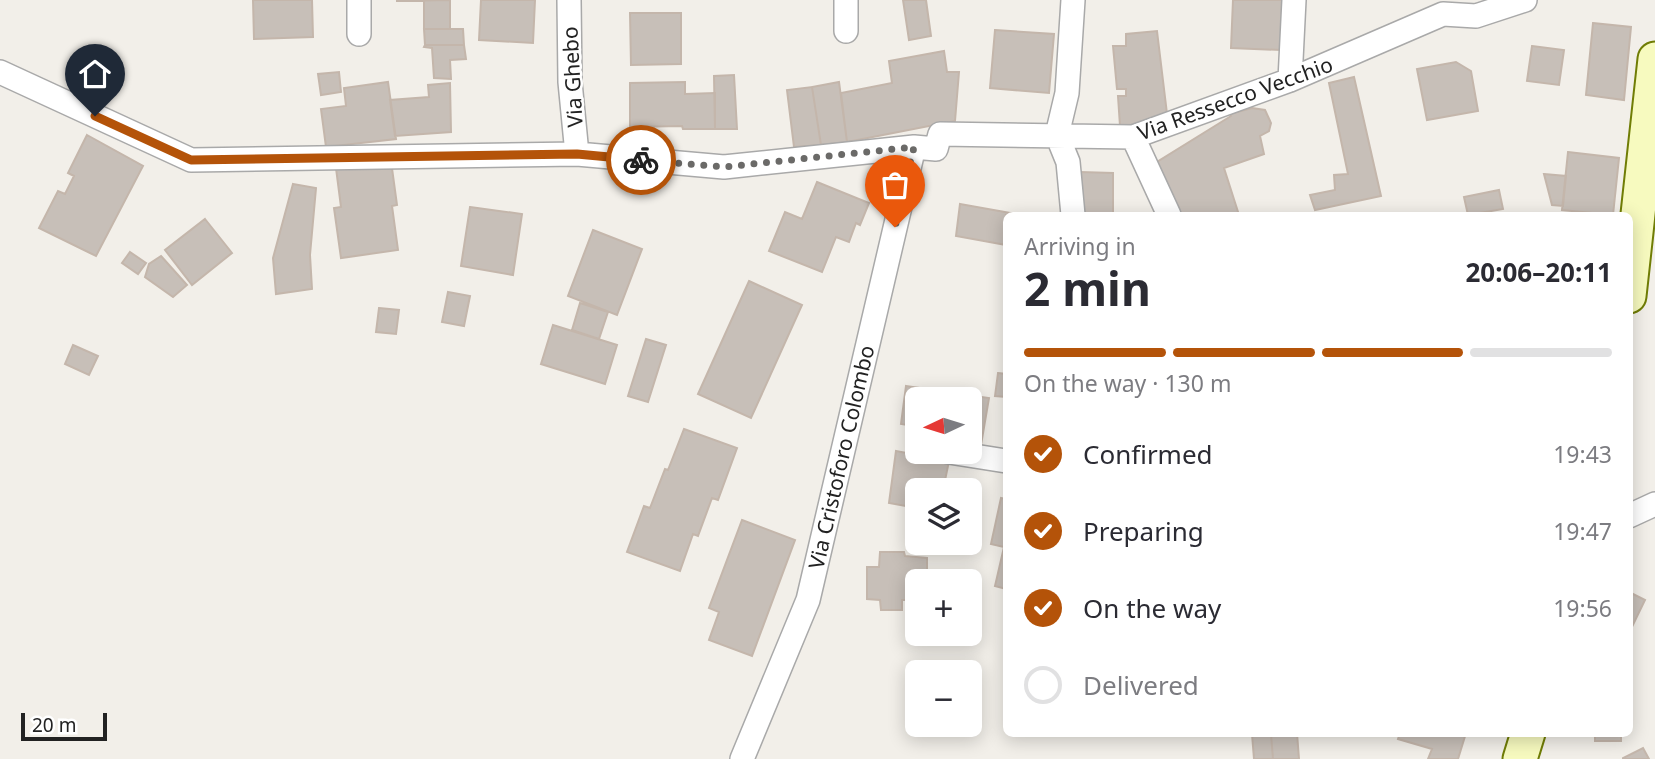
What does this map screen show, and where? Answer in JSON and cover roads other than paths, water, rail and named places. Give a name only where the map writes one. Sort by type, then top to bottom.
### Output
[{"type":"street","points":[[359,0],[359,34]]},
{"type":"street","name":"Via Ghebo","points":[[569,0],[570,82],[577,154]]},
{"type":"street","points":[[846,0],[846,31]]},
{"type":"street","points":[[1073,0],[1067,93],[1056,135],[1068,162],[1073,212]]},
{"type":"street","points":[[1290,80],[1294,0]]},
{"type":"street","name":"Via Ressecco Vecchio","points":[[0,72],[191,160],[577,154],[724,167],[914,147],[936,149],[940,134],[1133,137],[1290,80],[1444,7],[1476,16],[1525,0]]},
{"type":"street","points":[[1633,260],[1655,59]]},
{"type":"street","points":[[1133,137],[1168,212]]},
{"type":"street","name":"Via Cristoforo Colombo","points":[[742,759],[808,600],[914,147]]},
{"type":"street","points":[[982,457],[1003,461]]},
{"type":"street","points":[[1633,514],[1655,504]]},
{"type":"street","points":[[1520,759],[1527,737]]}]
